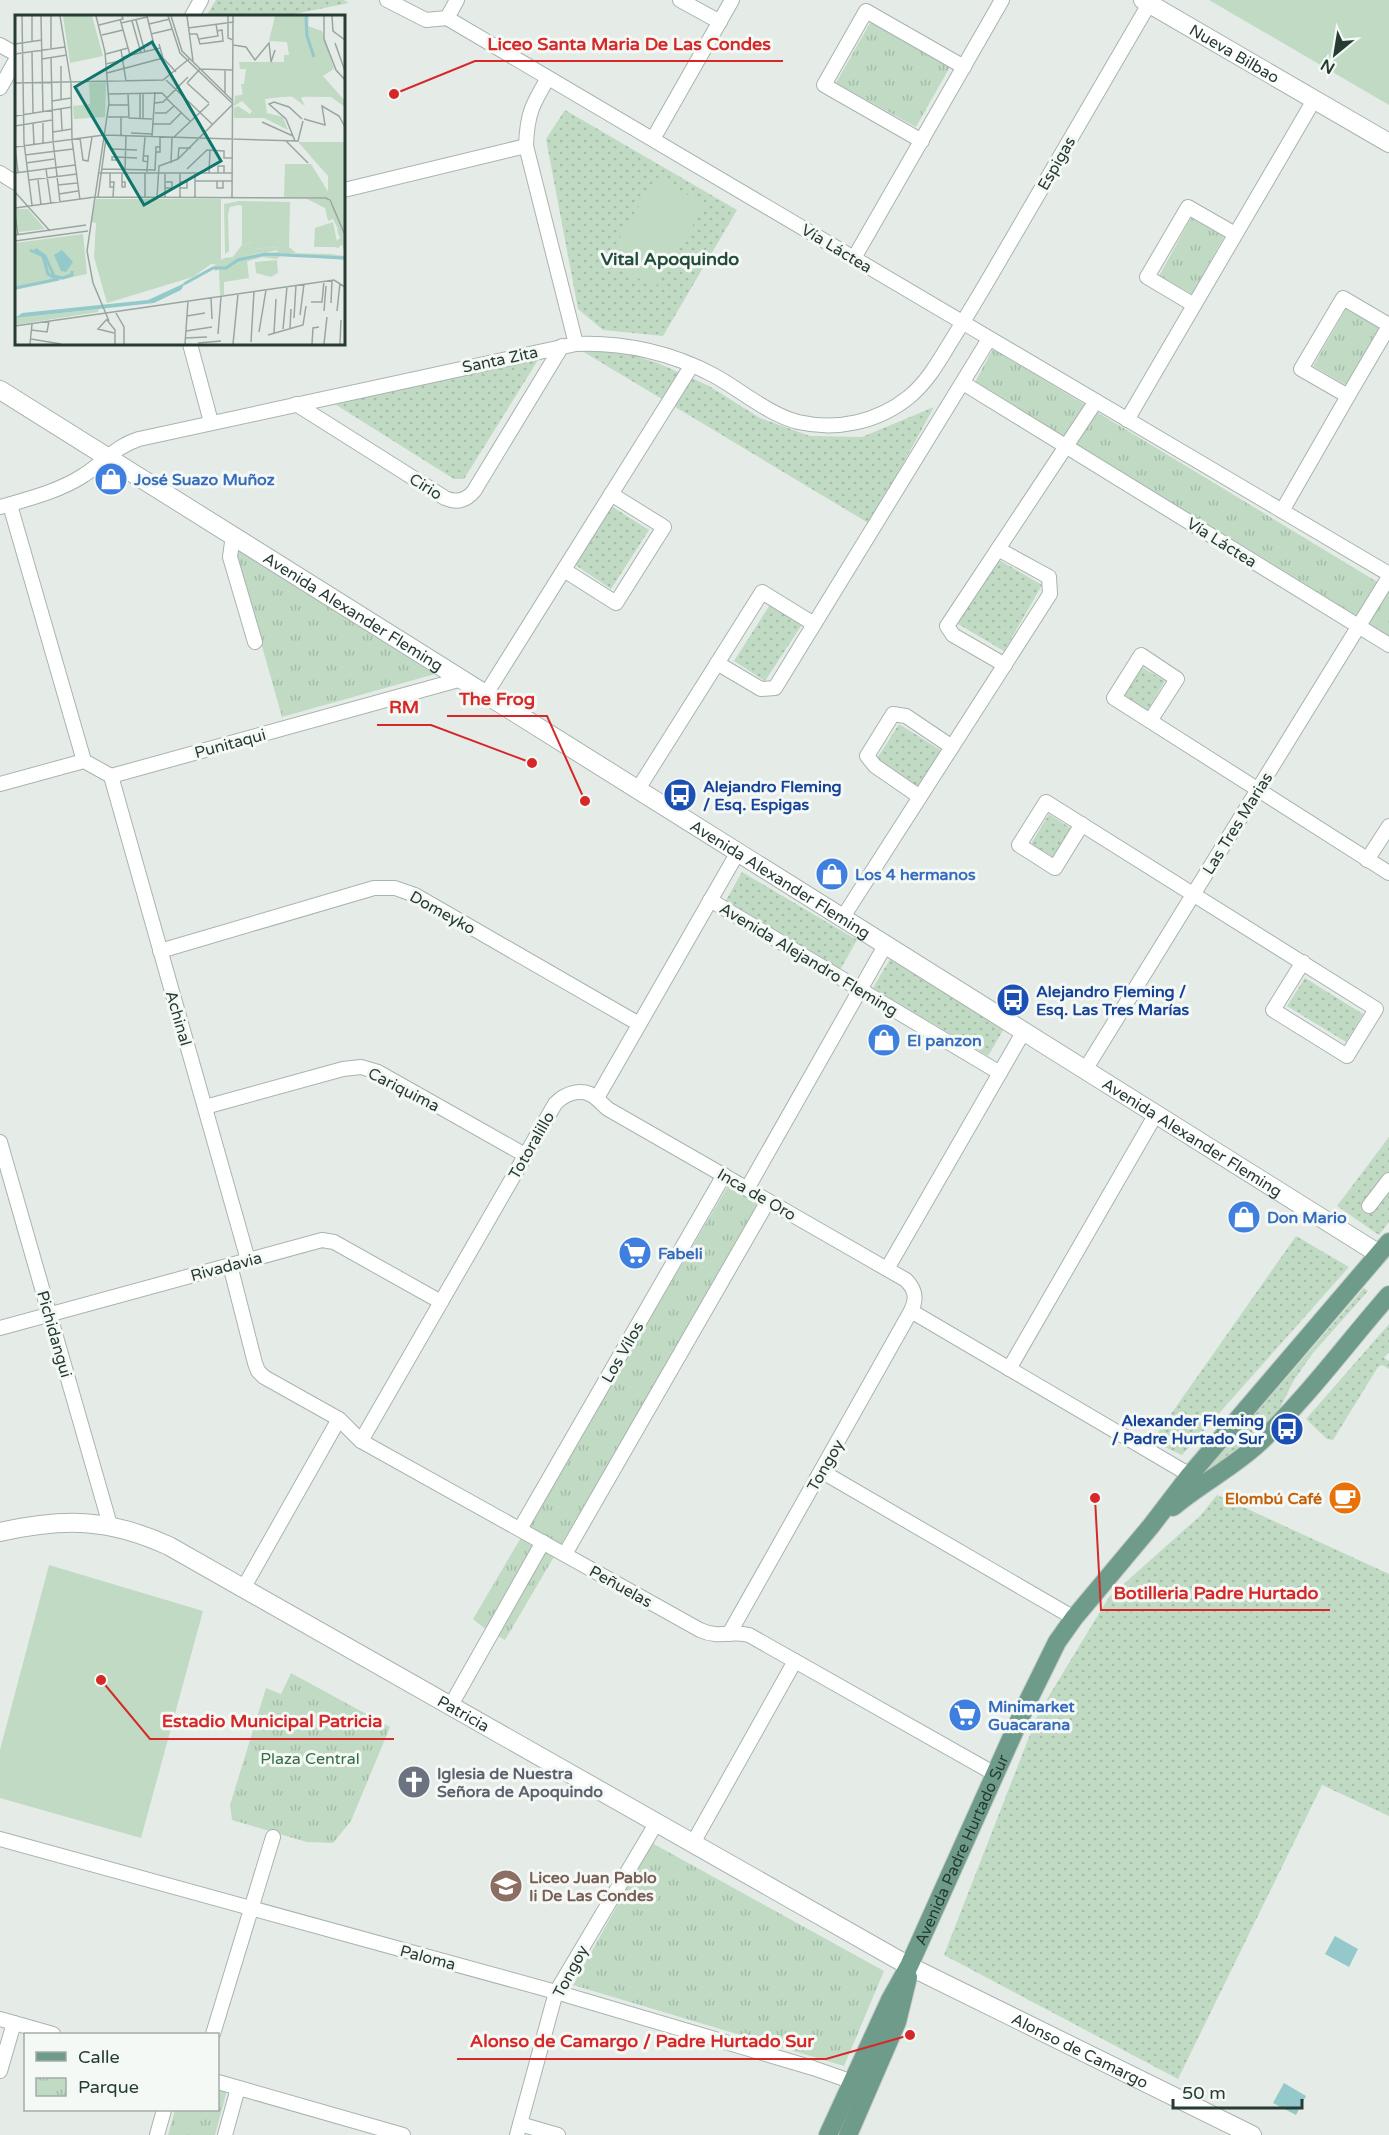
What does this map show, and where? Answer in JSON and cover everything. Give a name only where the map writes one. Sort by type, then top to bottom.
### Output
[{"type":"main road","name":"Avenida Padre Hurtado Sur","points":[[828,2135],[890,2000],[909,1966],[1044,1665],[1074,1618],[1151,1526],[1190,1475],[1384,1248]]},
{"type":"main road","name":"Avenida Padre Hurtado Sur","points":[[1151,1526],[1181,1500],[1240,1460],[1259,1442],[1389,1295]]},
{"type":"main road","name":"Avenida Padre Hurtado Sur","points":[[848,2135],[899,2016],[905,1998],[909,1966]]},
{"type":"street","points":[[193,15],[201,0]]},
{"type":"street","name":"Vía Láctea","points":[[387,0],[426,20],[447,18],[1389,576]]},
{"type":"street","points":[[447,18],[457,0]]},
{"type":"street","points":[[680,0],[720,22]]},
{"type":"street","points":[[653,140],[732,0]]},
{"type":"street","points":[[854,258],[1002,0]]},
{"type":"street","name":"Nueva Bilbao","points":[[1146,2],[1389,144]]},
{"type":"street","name":"Espigas","points":[[963,323],[1146,2]]},
{"type":"street","points":[[922,141],[824,85],[855,30],[866,11],[964,67]]},
{"type":"street","points":[[0,45],[15,53]]},
{"type":"street","points":[[0,88],[15,62]]},
{"type":"street","points":[[548,78],[532,105],[527,122],[526,146],[569,345]]},
{"type":"street","points":[[1127,420],[1314,100]]},
{"type":"street","points":[[345,190],[526,146]]},
{"type":"street","points":[[0,173],[15,182]]},
{"type":"street","points":[[1194,305],[1147,277],[1188,207],[1235,234]]},
{"type":"street","points":[[1282,511],[1389,325],[1343,298],[1301,369],[1348,396]]},
{"type":"street","name":"Santa Zita","points":[[5,506],[73,481],[124,444],[211,422],[569,345],[617,345],[643,349],[692,365],[716,376],[781,416],[814,424],[847,424],[880,415],[908,398],[930,375],[963,323]]},
{"type":"street","points":[[717,663],[761,689],[775,688],[989,339]]},
{"type":"street","points":[[190,345],[211,422]]},
{"type":"street","name":"Cirio","points":[[296,404],[445,498],[451,501],[462,500],[474,491],[569,345]]},
{"type":"street","points":[[486,694],[692,365]]},
{"type":"street","name":"Vía Láctea","points":[[963,383],[1389,645]]},
{"type":"street","name":"Avenida Alexander Fleming","points":[[0,390],[1085,1070],[1384,1248]]},
{"type":"street","points":[[1005,664],[953,635],[947,626],[1096,401]]},
{"type":"street","points":[[564,570],[616,603],[658,537],[664,527],[611,494]]},
{"type":"street","points":[[5,506],[84,761],[111,776]]},
{"type":"street","points":[[233,534],[230,557],[255,642]]},
{"type":"street","points":[[843,917],[1050,594],[1049,577],[998,549]]},
{"type":"street","name":"Las Tres Marias","points":[[1085,1070],[1389,576]]},
{"type":"street","points":[[638,789],[762,592],[814,624]]},
{"type":"street","points":[[1150,721],[1177,679],[1141,656],[1114,698],[1367,860],[1389,873]]},
{"type":"street","name":"Punitaqui","points":[[111,776],[462,679]]},
{"type":"street","points":[[920,797],[875,766],[867,756],[892,714],[906,716],[952,747]]},
{"type":"street","points":[[0,784],[84,761]]},
{"type":"street","name":"Achinal","points":[[111,776],[248,1260]]},
{"type":"street","points":[[1082,824],[1055,868],[1019,845],[1046,802],[1082,824],[1377,1008],[1347,1056],[1273,1010],[1303,962]]},
{"type":"street","points":[[1367,860],[1389,826]]},
{"type":"street","points":[[597,1098],[738,852]]},
{"type":"street","name":"Domeyko","points":[[160,951],[374,888],[395,888],[415,895],[639,1024]]},
{"type":"street","name":"Avenida Alejandro Fleming","points":[[710,900],[1000,1073]]},
{"type":"street","points":[[747,1189],[886,944]]},
{"type":"street","points":[[887,1269],[1024,1031]]},
{"type":"street","name":"Cariquima","points":[[205,1107],[343,1069],[362,1067],[378,1072],[525,1155]]},
{"type":"street","name":"Totoralillo","points":[[361,1441],[555,1104],[572,1093],[581,1092],[597,1098]]},
{"type":"street","name":"Inca de Oro","points":[[597,1098],[608,1109],[906,1280],[915,1293]]},
{"type":"street","points":[[1009,1369],[1156,1114]]},
{"type":"street","name":"Pichidangui","points":[[0,1142],[110,1526]]},
{"type":"street","name":"Los Vilos","points":[[520,1529],[724,1175]]},
{"type":"street","points":[[1369,1206],[1389,1180]]},
{"type":"street","points":[[564,1554],[768,1201]]},
{"type":"street","name":"Rivadavia","points":[[0,1328],[322,1240],[330,1240],[441,1302]]},
{"type":"street","name":"Peñuelas","points":[[230,1265],[258,1371],[264,1377],[339,1419],[361,1441],[700,1630],[711,1634],[742,1633],[749,1635],[995,1774]]},
{"type":"street","name":"Tongoy","points":[[729,1634],[915,1305],[915,1293]]},
{"type":"street","points":[[911,1311],[1190,1475]]},
{"type":"street","points":[[244,1587],[339,1419]]},
{"type":"street","points":[[821,1471],[1074,1618]]},
{"type":"street","name":"Patricia","points":[[0,1532],[66,1522],[130,1530],[160,1541],[909,1966]]},
{"type":"street","points":[[451,1705],[543,1542]]},
{"type":"street","points":[[693,1843],[795,1661]]},
{"type":"street","name":"Tongoy","points":[[519,2129],[556,1992],[657,1822]]},
{"type":"street","points":[[213,2033],[273,1838]]},
{"type":"street","name":"Paloma","points":[[0,1839],[556,1992],[853,2082]]},
{"type":"street","name":"Alonso de Camargo","points":[[909,1966],[1252,2135]]},
{"type":"street","points":[[0,2071],[7,2021],[49,2033]]},
{"type":"street","points":[[219,2082],[403,2135]]},
{"type":"street","points":[[225,2135],[238,2088]]},
{"type":"street","points":[[157,2135],[163,2111]]},
{"type":"street","points":[[519,2129],[558,2135]]},
{"type":"green space","points":[[216,0],[344,0],[349,3],[289,15],[207,15]]},
{"type":"green space","points":[[1209,0],[1389,0],[1389,105]]},
{"type":"green space","points":[[871,21],[951,65],[916,127],[836,83]]},
{"type":"green space","points":[[565,110],[737,210],[663,336],[603,330],[578,309],[546,139]]},
{"type":"green space","points":[[656,177],[705,205],[655,288],[607,260]]},
{"type":"green space","points":[[1191,218],[1224,237],[1192,294],[1159,276]]},
{"type":"green space","points":[[1346,309],[1379,328],[1346,385],[1313,366]]},
{"type":"green space","points":[[577,348],[618,351],[658,363],[709,386],[760,418],[810,436],[862,437],[934,407],[870,524]]},
{"type":"green space","points":[[993,349],[1389,589],[1389,641],[974,384]]},
{"type":"green space","points":[[538,360],[464,479],[454,479],[333,403]]},
{"type":"green space","points":[[608,504],[649,530],[611,589],[571,562]]},
{"type":"green space","points":[[232,540],[442,672],[282,717]]},
{"type":"green space","points":[[996,558],[1042,585],[1004,651],[958,624]]},
{"type":"green space","points":[[771,603],[803,623],[765,681],[734,661]]},
{"type":"green space","points":[[1142,667],[1165,681],[1147,711],[1124,696]]},
{"type":"green space","points":[[899,724],[942,751],[918,787],[876,760]]},
{"type":"green space","points":[[1049,814],[1072,829],[1054,858],[1031,844]]},
{"type":"green space","points":[[742,872],[857,940],[840,970],[725,902]]},
{"type":"green space","points":[[890,959],[1005,1027],[988,1056],[873,988]]},
{"type":"green space","points":[[1305,978],[1363,1014],[1346,1042],[1287,1006]]},
{"type":"green space","points":[[1389,1137],[1389,1222],[1379,1235],[1337,1206]]},
{"type":"green space","points":[[728,1186],[762,1203],[505,1640],[473,1619]]},
{"type":"green space","points":[[1296,1236],[1349,1267],[1182,1455],[1152,1441]]},
{"type":"green space","points":[[1364,1288],[1368,1291],[1313,1353],[1294,1380],[1279,1410],[1242,1447],[1207,1473],[1207,1470]]},
{"type":"green space","points":[[1389,1324],[1389,1352],[1384,1358],[1389,1361],[1389,1369],[1382,1365],[1378,1367],[1333,1440],[1327,1439],[1306,1419]]},
{"type":"green space","points":[[1217,1495],[1389,1574],[1389,1816],[1322,1785],[1178,2079],[944,1955],[1038,1714],[1109,1597],[1201,1515]]},
{"type":"green space","points":[[49,1565],[203,1611],[141,1838],[0,1798],[0,1750]]},
{"type":"green space","name":"Plaza Central","points":[[291,1673],[390,1727],[351,1821],[333,1843],[307,1842],[232,1820],[230,1805],[266,1688],[281,1694]]},
{"type":"green space","points":[[652,1843],[884,1971],[844,2066],[573,1985]]},
{"type":"green space","points":[[219,2088],[227,2090],[215,2135],[168,2135],[175,2111],[219,2111]]},
{"type":"water","points":[[1335,1936],[1358,1949],[1349,1967],[1325,1954]]},
{"type":"water","points":[[1284,2083],[1306,2096],[1296,2115],[1273,2103]]},
{"type":"place","name":"Liceo Santa Maria De Las Condes","points":[[394,94]]},
{"type":"place","name":"José Suazo Muñoz","points":[[111,479]]},
{"type":"place","name":"RM","points":[[532,763]]},
{"type":"place","name":"Alejandro Fleming / Esq. Espigas","points":[[680,795]]},
{"type":"place","name":"The Frog","points":[[585,801]]},
{"type":"place","name":"Los 4 hermanos","points":[[832,874]]},
{"type":"place","name":"Alejandro Fleming / Esq. Las Tres Marías","points":[[1013,1000]]},
{"type":"place","name":"El panzon","points":[[884,1040]]},
{"type":"place","name":"Don Mario","points":[[1244,1217]]},
{"type":"place","name":"Fabeli","points":[[635,1253]]},
{"type":"place","name":"Alexander Fleming / Padre Hurtado Sur","points":[[1287,1429]]},
{"type":"place","name":"Botilleria Padre Hurtado","points":[[1095,1498]]},
{"type":"place","name":"Elombú Café","points":[[1345,1498]]},
{"type":"place","name":"Estadio Municipal Patricia","points":[[101,1680]]},
{"type":"place","name":"Minimarket Guacarana","points":[[965,1715]]},
{"type":"place","name":"Iglesia de Nuestra Señora de Apoquindo","points":[[414,1782]]},
{"type":"place","name":"Liceo Juan Pablo Ii De Las Condes","points":[[506,1886]]},
{"type":"place","name":"Alonso de Camargo / Padre Hurtado Sur","points":[[910,2035]]},
{"type":"district","name":"Vital Apoquindo","points":[[670,259]]}]
